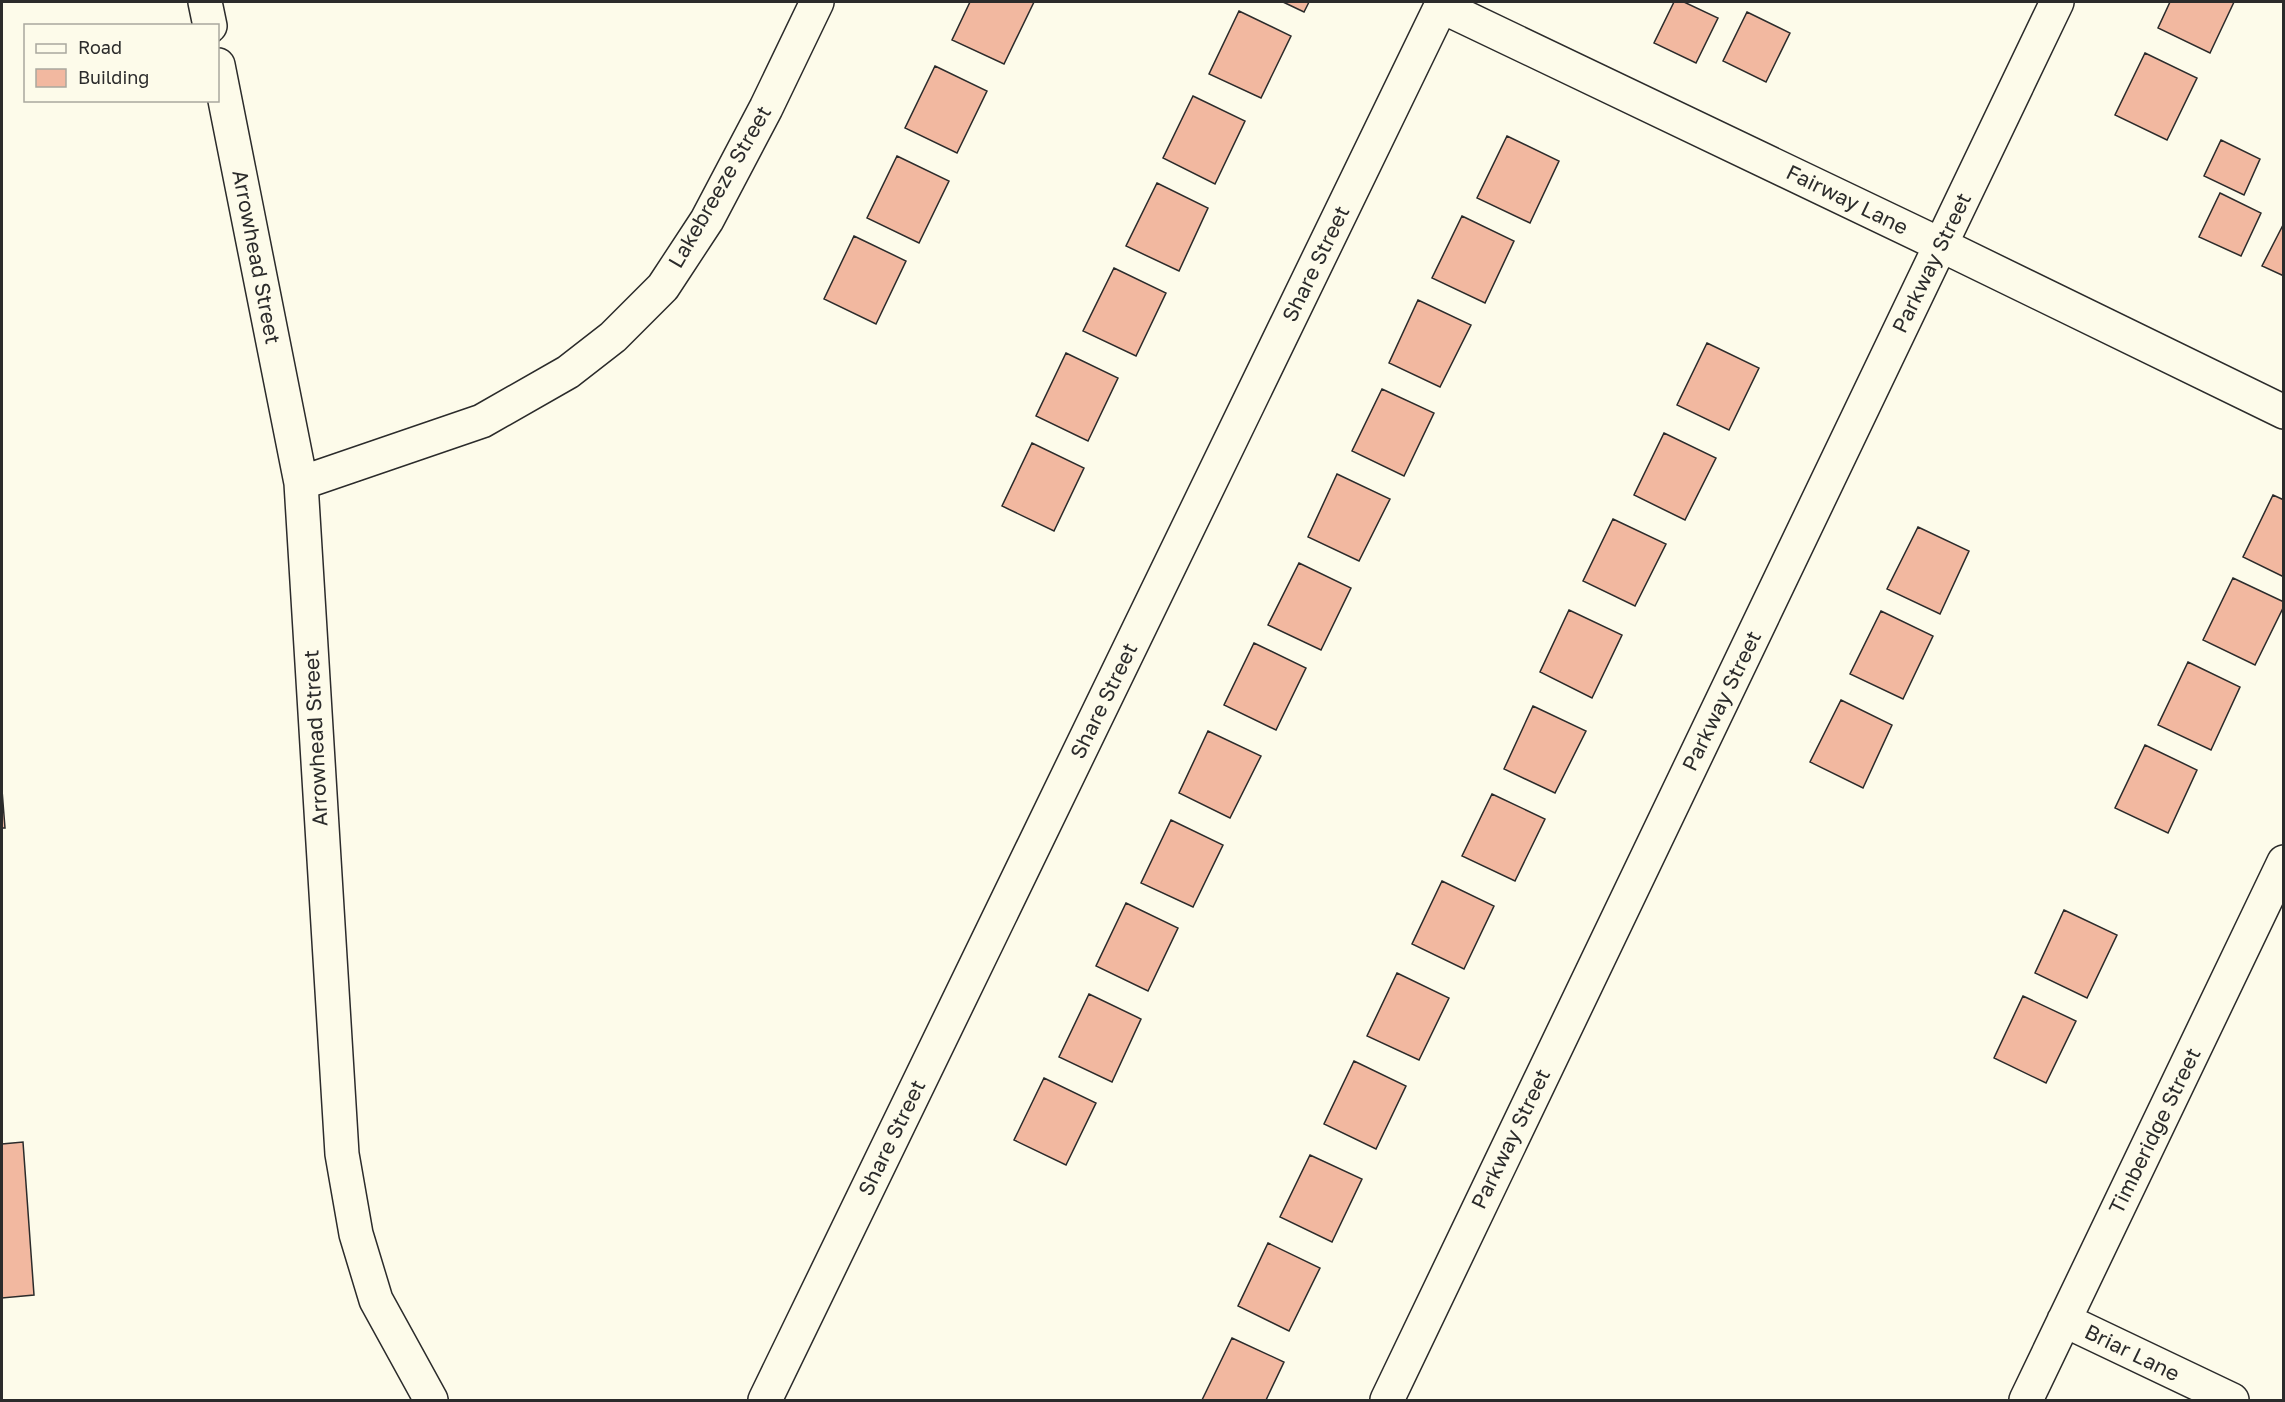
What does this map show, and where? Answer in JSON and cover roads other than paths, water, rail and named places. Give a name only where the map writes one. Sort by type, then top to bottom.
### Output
[{"type":"street","points":[[205,2],[210,24]]},
{"type":"street","name":"Lakebreeze Street","points":[[301,483],[482,421],[568,372],[613,337],[663,286],[707,220],[766,108],[817,2]]},
{"type":"street","name":"Parkway Street","points":[[1386,1401],[2056,2]]},
{"type":"street","name":"Fairway Lane","points":[[1442,4],[2283,412]]},
{"type":"street","name":"Share Street","points":[[765,1401],[1442,4]]},
{"type":"street","name":"Arrowhead Street","points":[[219,70],[301,483],[342,1154],[356,1234],[375,1300],[431,1401]]},
{"type":"street","name":"Timberidge Street","points":[[2026,1401],[2283,862]]},
{"type":"street","name":"Briar Lane","points":[[2064,1320],[2232,1401]]}]
